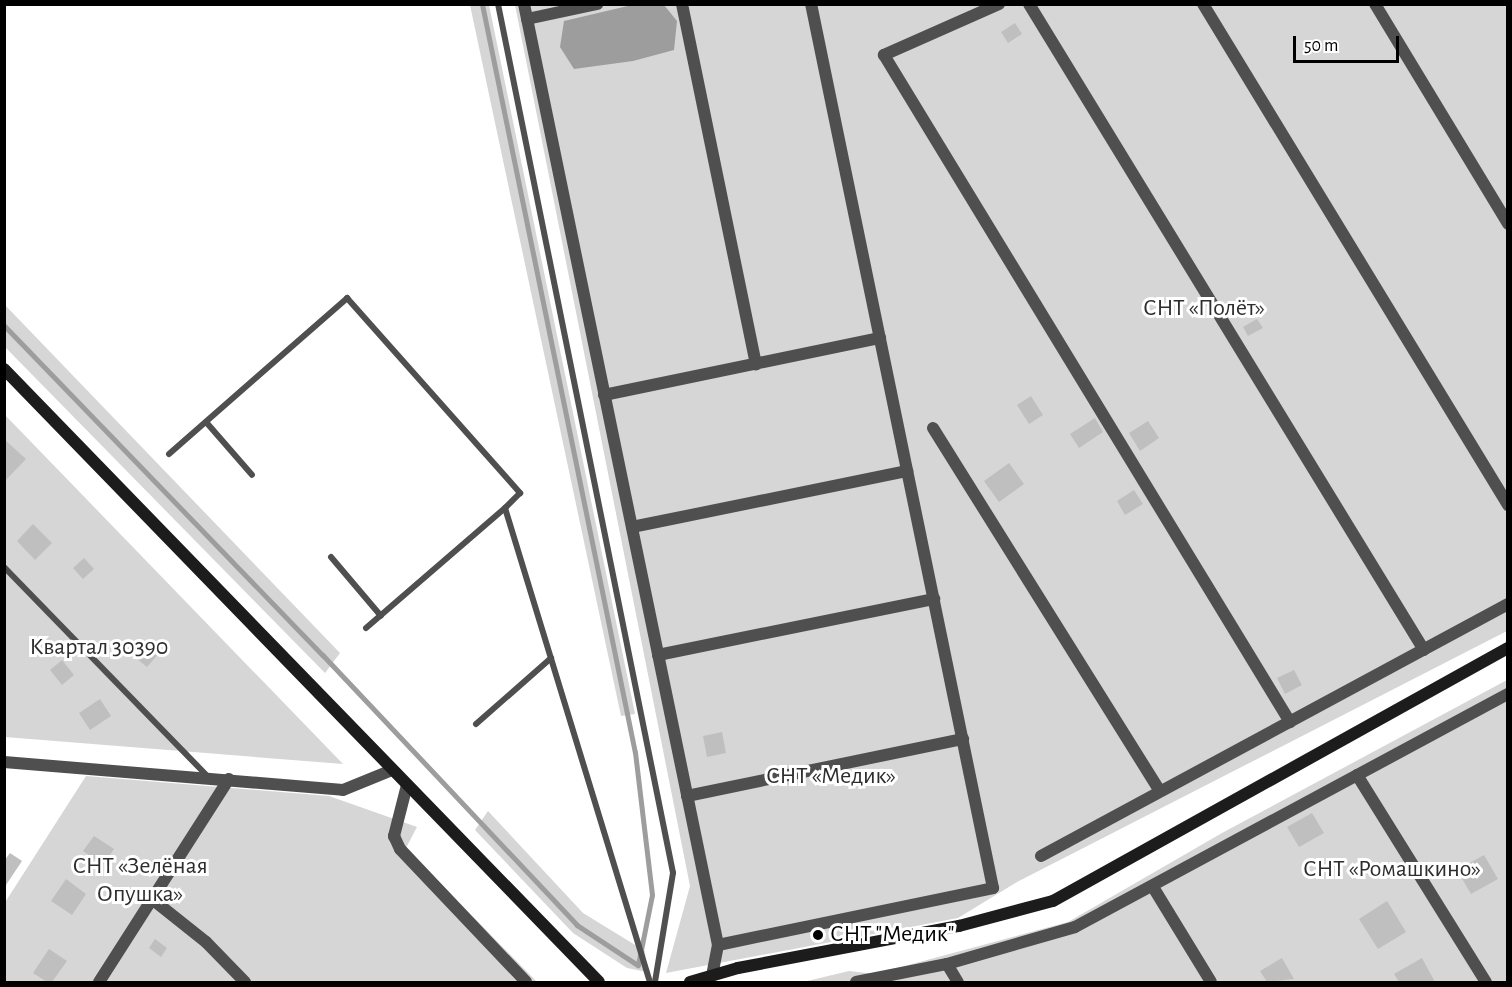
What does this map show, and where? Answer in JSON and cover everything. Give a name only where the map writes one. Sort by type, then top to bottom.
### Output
[{"type":"street","points":[[524,4],[718,945],[712,975]]},
{"type":"street","points":[[527,19],[597,4]]},
{"type":"street","points":[[682,4],[756,364]]},
{"type":"street","points":[[718,945],[993,888],[811,4]]},
{"type":"street","points":[[999,4],[884,55],[1290,722]]},
{"type":"street","points":[[1029,4],[1424,650]]},
{"type":"street","points":[[1203,4],[1508,505]]},
{"type":"street","points":[[1375,4],[1508,224]]},
{"type":"street","points":[[604,395],[880,338]]},
{"type":"street","points":[[4,369],[599,982]]},
{"type":"street","points":[[933,428],[1160,791]]},
{"type":"street","points":[[632,527],[907,471]]},
{"type":"street","points":[[658,655],[934,599]]},
{"type":"street","points":[[1041,856],[1508,604]]},
{"type":"street","points":[[690,982],[712,975],[959,926],[1053,901],[1508,648]]},
{"type":"street","points":[[856,982],[947,964],[1075,927],[1508,694]]},
{"type":"street","points":[[687,796],[963,740]]},
{"type":"street","points":[[4,762],[343,790],[392,770]]},
{"type":"street","points":[[1357,775],[1486,982]]},
{"type":"street","points":[[99,982],[229,779]]},
{"type":"street","points":[[407,785],[394,836],[400,849],[526,982]]},
{"type":"street","points":[[1153,887],[1211,982]]},
{"type":"street","points":[[152,899],[206,942],[245,982]]},
{"type":"street","points":[[947,964],[958,982]]},
{"type":"lane","points":[[498,4],[672,873],[655,982]]},
{"type":"lane","points":[[170,454],[347,298],[520,493],[366,628]]},
{"type":"lane","points":[[206,422],[252,476]]},
{"type":"lane","points":[[505,507],[650,982]]},
{"type":"lane","points":[[331,557],[381,616]]},
{"type":"lane","points":[[4,567],[209,778]]},
{"type":"lane","points":[[476,724],[551,658]]},
{"type":"green space","points":[[470,5],[489,5],[635,714],[621,716]]},
{"type":"green space","points":[[515,5],[1507,5],[1507,631],[1017,882],[958,918],[666,973],[690,886]]},
{"type":"green space","points":[[5,305],[340,653],[325,673],[5,347]]},
{"type":"green space","name":"Квартал 30390","points":[[5,415],[343,764],[5,737]]},
{"type":"green space","name":"СНТ «Ромашкино»","points":[[1507,680],[1507,982],[803,982],[849,971],[875,974],[1068,922],[1222,833]]},
{"type":"green space","name":"СНТ «Зелёная Опушка»","points":[[86,776],[329,796],[417,827],[406,848],[537,982],[5,982],[4,904]]},
{"type":"green space","points":[[488,811],[583,913],[645,951],[647,972],[627,968],[573,933],[475,830]]},
{"type":"shaded area","points":[[632,5],[664,5],[677,21],[674,50],[633,61],[574,69],[560,47],[564,21]]},
{"type":"building","points":[[1015,23],[1022,34],[1008,43],[1001,32]]},
{"type":"building","points":[[1257,319],[1263,328],[1248,336],[1243,327]]},
{"type":"building","points":[[1031,396],[1043,415],[1029,424],[1017,405]]},
{"type":"building","points":[[1095,418],[1103,432],[1079,448],[1070,434]]},
{"type":"building","points":[[1148,421],[1159,438],[1140,451],[1129,433]]},
{"type":"building","points":[[4,439],[26,459],[4,482]]},
{"type":"building","points":[[1009,463],[1024,484],[999,502],[984,481]]},
{"type":"building","points":[[1134,490],[1143,504],[1125,515],[1117,501]]},
{"type":"building","points":[[33,524],[52,543],[35,560],[17,541]]},
{"type":"building","points":[[84,558],[94,569],[83,579],[73,568]]},
{"type":"building","points":[[149,642],[160,652],[147,667],[136,658]]},
{"type":"building","points":[[62,660],[74,675],[62,685],[50,670]]},
{"type":"building","points":[[1294,670],[1302,685],[1285,694],[1277,678]]},
{"type":"building","points":[[100,699],[111,716],[90,730],[79,713]]},
{"type":"building","points":[[722,732],[726,753],[707,757],[703,736]]},
{"type":"building","points":[[1312,813],[1324,833],[1299,847],[1287,827]]},
{"type":"building","points":[[94,836],[114,849],[103,865],[83,851]]},
{"type":"building","points":[[10,853],[22,861],[4,888],[4,861]]},
{"type":"building","points":[[1484,855],[1498,879],[1471,894],[1457,870]]},
{"type":"building","points":[[66,879],[86,894],[72,915],[51,901]]},
{"type":"building","points":[[1387,901],[1406,932],[1378,949],[1359,919]]},
{"type":"building","points":[[155,939],[167,948],[161,957],[149,948]]},
{"type":"building","points":[[49,949],[67,961],[52,982],[47,982],[33,973]]},
{"type":"building","points":[[1282,958],[1294,979],[1267,982],[1260,971]]},
{"type":"building","points":[[1422,958],[1435,982],[1399,982],[1394,974]]},
{"type":"waterway","points":[[4,325],[323,655],[577,925],[638,965],[652,895],[635,753],[482,4]]},
{"type":"place","name":"СНТ \"Медик\"","points":[[818,935]]},
{"type":"park label","name":"СНТ «Полёт»","points":[[1204,309]]},
{"type":"park label","name":"СНТ «Медик»","points":[[831,777]]}]
